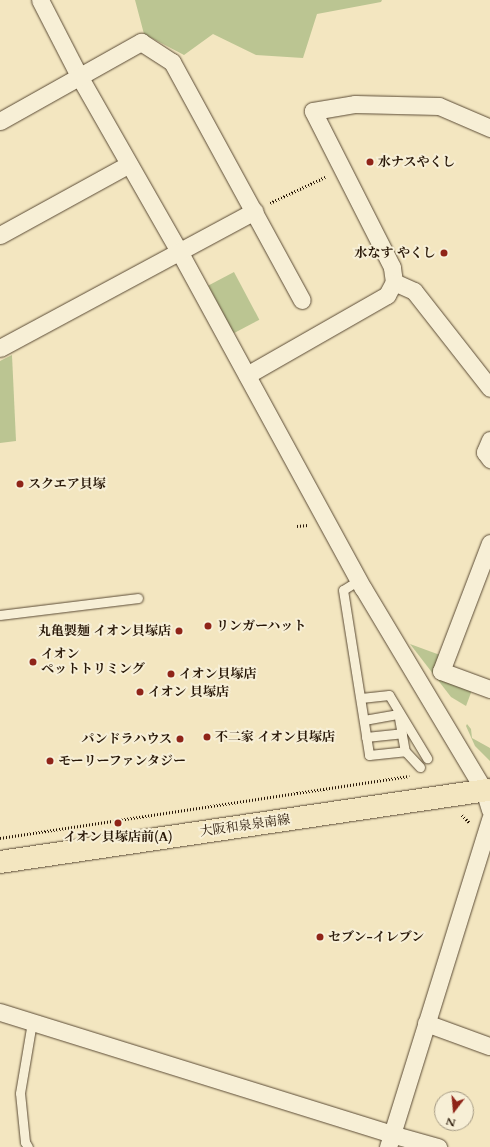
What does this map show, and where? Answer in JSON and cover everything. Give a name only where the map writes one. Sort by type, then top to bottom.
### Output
[{"type":"main road","name":"大阪和泉泉南線","points":[[0,862],[488,797]]},
{"type":"street","points":[[40,0],[79,76],[179,251],[363,588],[488,797]]},
{"type":"street","points":[[0,121],[141,42],[172,62],[302,300]]},
{"type":"street","points":[[247,375],[387,295],[394,282],[392,267],[313,112],[355,104],[439,106],[490,128]]},
{"type":"street","points":[[0,234],[129,164]]},
{"type":"street","points":[[0,348],[254,211]]},
{"type":"street","points":[[394,282],[414,291],[490,388]]},
{"type":"street","points":[[490,440],[485,452],[490,459]]},
{"type":"street","points":[[490,543],[441,671],[490,689]]},
{"type":"street","points":[[390,1141],[490,820]]},
{"type":"street","points":[[0,1012],[390,1141],[438,1147]]},
{"type":"street","points":[[426,1023],[489,1046]]},
{"type":"lane","points":[[351,585],[343,590],[361,698],[368,755],[405,751]]},
{"type":"lane","points":[[0,615],[138,598]]},
{"type":"lane","points":[[361,698],[389,695],[427,758]]},
{"type":"lane","points":[[364,720],[398,712]]},
{"type":"lane","points":[[398,712],[405,751],[419,771]]},
{"type":"lane","points":[[366,737],[402,733]]},
{"type":"lane","points":[[28,1147],[25,1142],[20,1092],[32,1022]]},
{"type":"path","points":[[254,211],[342,169]]},
{"type":"path","points":[[0,838],[419,771]]},
{"type":"green space","points":[[135,0],[382,0],[381,2],[317,14],[303,58],[256,55],[213,34],[184,55],[144,34]]},
{"type":"green space","points":[[234,272],[259,320],[234,333],[208,286]]},
{"type":"green space","points":[[12,355],[16,441],[0,443],[0,361]]},
{"type":"green space","points":[[410,644],[440,655],[472,690],[466,706],[451,697]]},
{"type":"green space","points":[[467,724],[471,729],[472,738],[490,748],[490,761],[475,746],[466,726]]},
{"type":"place","name":"水ナスやくし","points":[[370,162]]},
{"type":"place","name":"水なす やくし","points":[[444,253]]},
{"type":"place","name":"スクエア貝塚","points":[[20,484]]},
{"type":"place","name":"リンガーハット","points":[[208,626]]},
{"type":"place","name":"丸亀製麺 イオン貝塚店","points":[[179,631]]},
{"type":"place","name":"イオン ペットトリミング","points":[[33,662]]},
{"type":"place","name":"イオン貝塚店","points":[[171,674]]},
{"type":"place","name":"イオン 貝塚店","points":[[140,692]]},
{"type":"place","name":"不二家 イオン貝塚店","points":[[207,737]]},
{"type":"place","name":"パンドラハウス","points":[[180,739]]},
{"type":"place","name":"モーリーファンタジー","points":[[50,761]]},
{"type":"place","name":"イオン貝塚店前(A)","points":[[118,823]]},
{"type":"place","name":"セブン-イレブン","points":[[320,937]]}]
